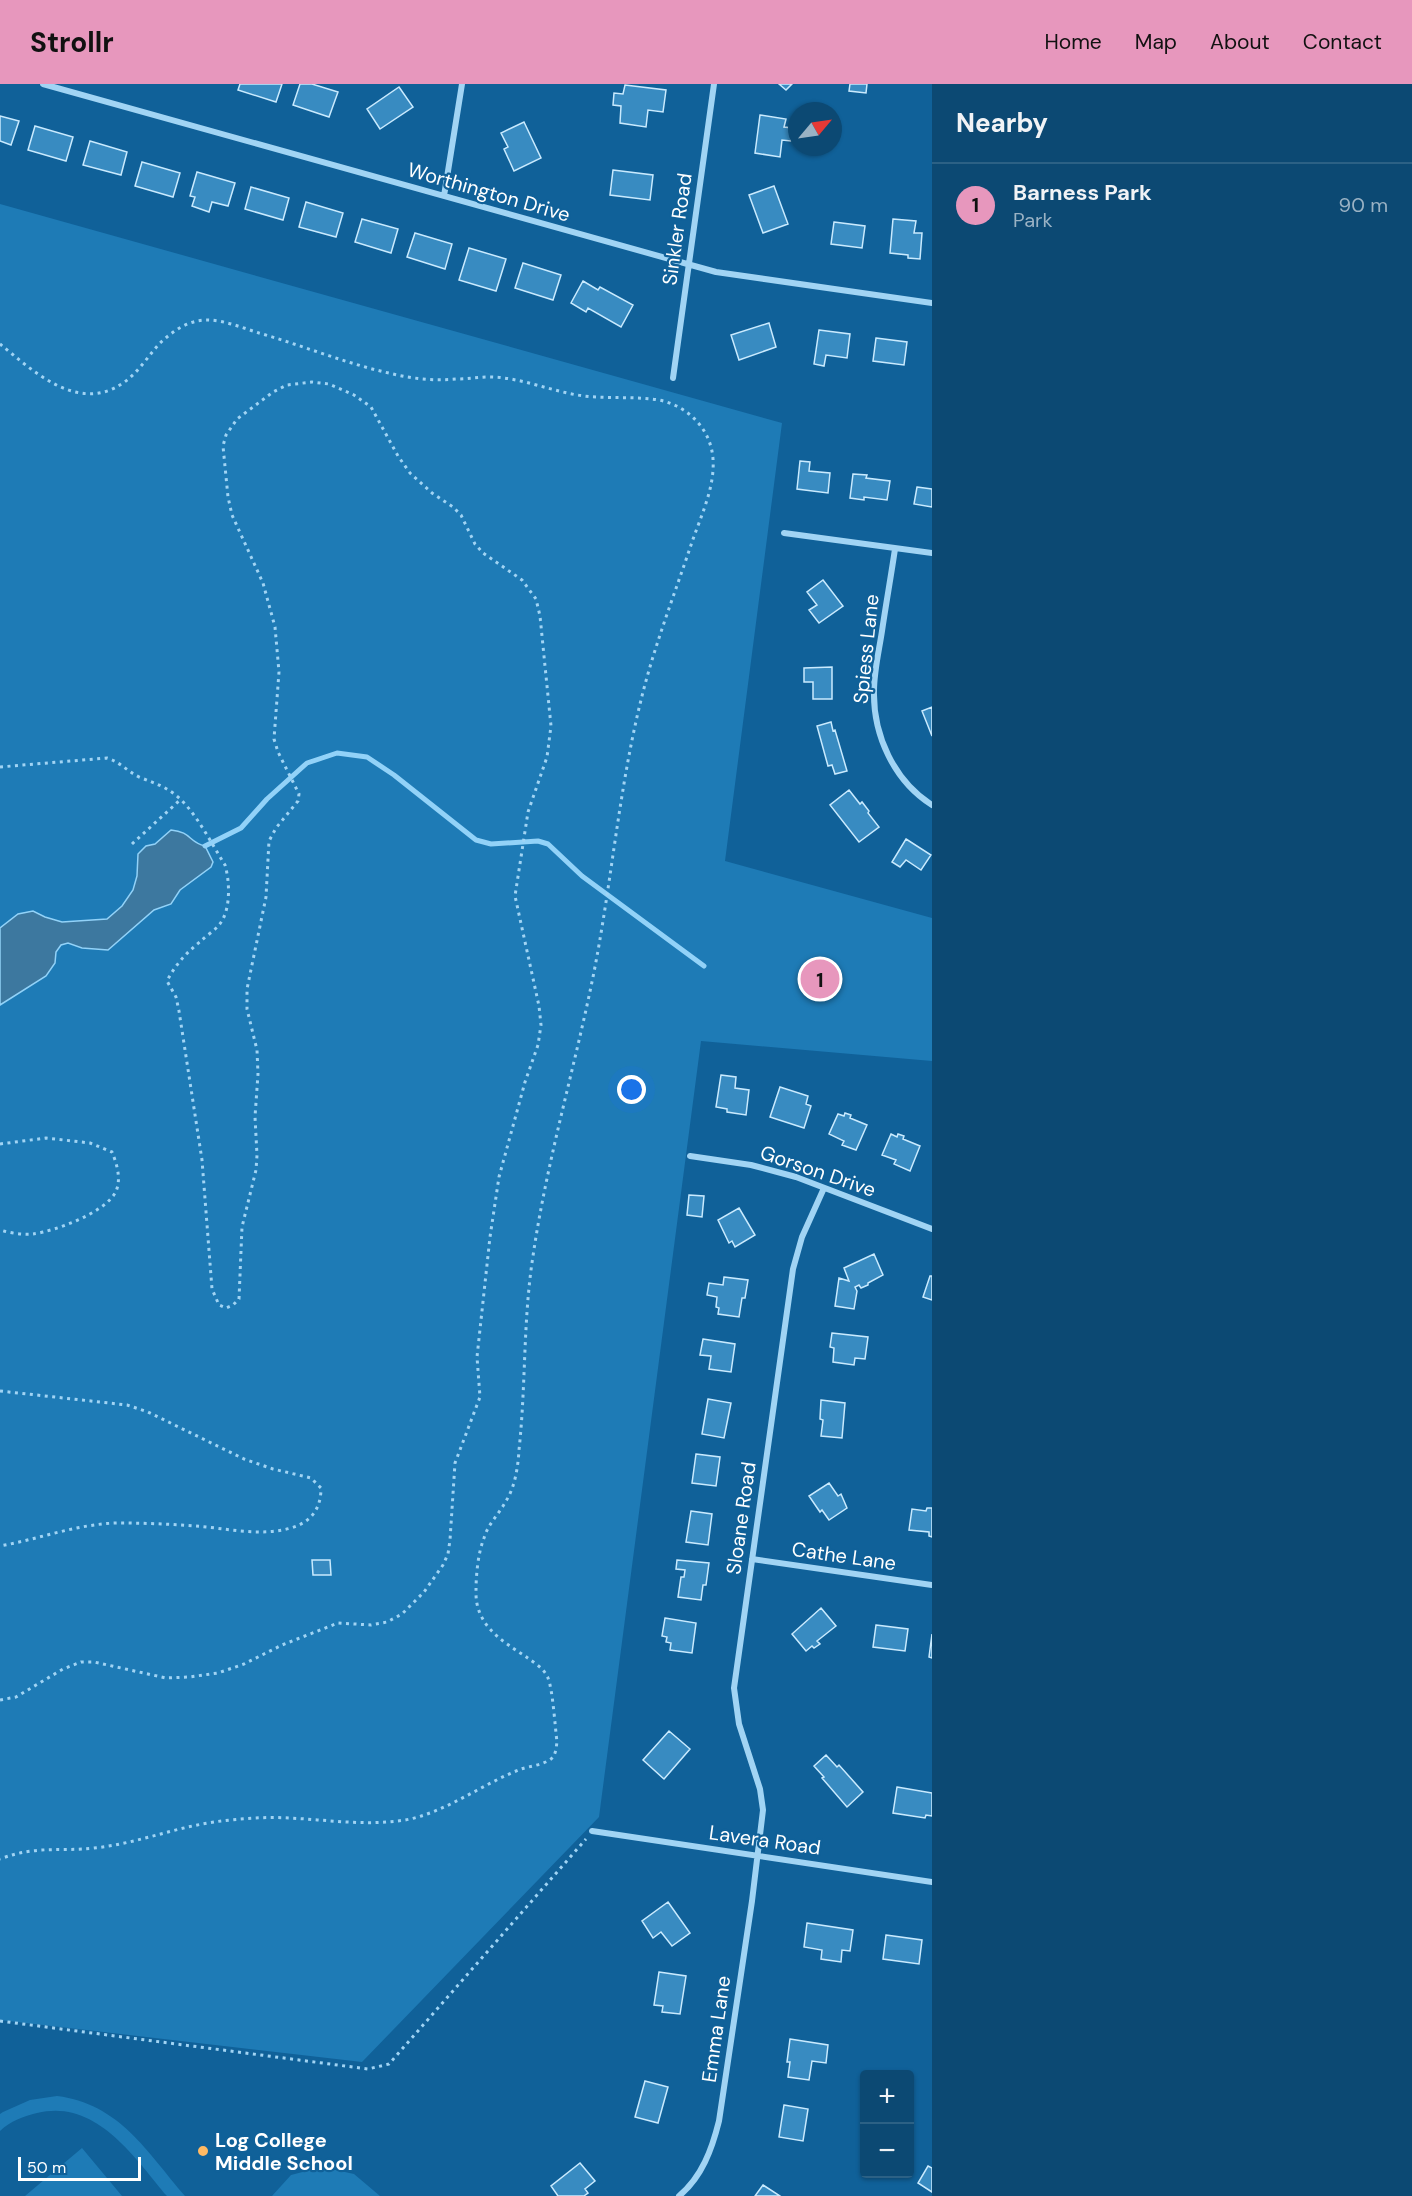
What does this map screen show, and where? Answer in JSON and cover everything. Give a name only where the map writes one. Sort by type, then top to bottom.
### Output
[{"type":"street","name":"Worthington Drive","points":[[44,84],[717,272],[932,303]]},
{"type":"street","points":[[444,196],[462,84]]},
{"type":"street","name":"Sinkler Road","points":[[673,378],[714,84]]},
{"type":"street","points":[[784,533],[932,553]]},
{"type":"street","name":"Spiess Lane","points":[[895,549],[876,669],[875,709],[878,730],[891,760],[916,793],[932,805]]},
{"type":"street","name":"Gorson Drive","points":[[690,1156],[751,1165],[796,1177],[932,1229]]},
{"type":"street","name":"Sloane Road","points":[[757,1856],[763,1810],[760,1789],[739,1725],[734,1688],[793,1269],[802,1237],[824,1188]]},
{"type":"street","name":"Cathe Lane","points":[[752,1559],[932,1585]]},
{"type":"street","name":"Lavera Road","points":[[592,1831],[932,1882]]},
{"type":"street","name":"Emma Lane","points":[[679,2196],[693,2181],[707,2159],[719,2121],[757,1856]]},
{"type":"path","points":[[0,344],[36,374],[51,383],[80,393],[98,393],[125,381],[156,348],[181,326],[208,320],[293,343],[363,367],[421,379],[453,380],[487,376],[507,378],[556,392],[664,401],[696,419],[704,429],[711,447],[713,462],[712,479],[642,696],[622,794],[611,880],[594,975],[565,1098],[533,1255],[527,1302],[521,1419],[515,1479],[510,1496],[489,1526],[483,1539],[475,1585],[478,1612],[486,1625],[500,1639],[537,1664],[548,1679],[557,1742],[552,1758],[487,1784],[428,1814],[405,1820],[344,1822],[285,1818],[214,1822],[122,1844],[92,1849],[32,1849],[0,1859]]},
{"type":"path","points":[[0,767],[107,758],[118,762],[137,776],[160,785],[180,800],[225,865],[228,874],[228,891],[226,912],[220,925],[191,948],[172,970],[167,981],[176,997],[195,1109],[202,1160],[212,1289],[219,1305],[226,1308],[239,1299],[242,1227],[256,1170],[255,1118],[258,1074],[256,1050],[247,1009],[248,978],[266,897],[269,841],[276,828],[298,801],[299,794],[274,739],[279,672],[275,627],[263,583],[232,515],[223,446],[226,435],[237,419],[273,392],[287,385],[312,382],[329,384],[354,395],[371,407],[410,473],[432,493],[453,507],[461,515],[475,544],[483,553],[522,579],[536,599],[540,616],[551,726],[547,757],[528,812],[515,896],[541,1024],[538,1045],[525,1082],[499,1177],[477,1357],[480,1397],[455,1463],[448,1554],[424,1592],[402,1614],[387,1622],[371,1625],[338,1623],[282,1644],[244,1664],[218,1673],[189,1677],[166,1678],[94,1662],[81,1662],[63,1669],[16,1697],[0,1700]]},
{"type":"path","points":[[132,844],[180,800]]},
{"type":"path","points":[[0,1144],[46,1138],[90,1143],[112,1152],[118,1179],[117,1191],[109,1201],[96,1211],[74,1221],[49,1231],[30,1234],[0,1230]]},
{"type":"path","points":[[0,1391],[127,1405],[148,1412],[244,1459],[311,1478],[321,1488],[321,1499],[316,1512],[307,1521],[291,1528],[270,1532],[115,1523],[0,1546]]},
{"type":"path","points":[[0,2021],[368,2069],[389,2064],[544,1889],[592,1831]]},
{"type":"shaded area","points":[[0,204],[782,423],[725,861],[932,918],[932,1061],[701,1041],[599,1817],[362,2062],[0,2020]]},
{"type":"shaded area","points":[[171,830],[183,833],[205,846],[213,862],[211,867],[180,890],[171,904],[154,910],[108,950],[82,948],[68,943],[61,945],[56,952],[55,963],[46,976],[0,1005],[0,928],[18,914],[33,911],[62,922],[107,919],[122,906],[133,890],[137,876],[138,854],[146,846],[155,844]]},
{"type":"shaded area","points":[[57,2096],[79,2101],[115,2120],[144,2147],[185,2196],[167,2196],[112,2135],[96,2123],[78,2114],[58,2111],[37,2113],[17,2119],[0,2131],[0,2114],[3,2112],[30,2100]]},
{"type":"shaded area","points":[[82,2148],[122,2196],[25,2196]]},
{"type":"shaded area","points":[[322,2167],[354,2174],[380,2196],[272,2196],[291,2175]]},
{"type":"building","points":[[240,84],[282,84],[276,102],[238,90]]},
{"type":"building","points":[[300,84],[312,84],[338,92],[329,117],[293,105]]},
{"type":"building","points":[[779,84],[792,84],[786,90]]},
{"type":"building","points":[[850,84],[867,84],[866,93],[849,91]]},
{"type":"building","points":[[625,85],[666,90],[663,112],[648,110],[646,127],[620,123],[621,106],[613,105],[614,93],[623,94]]},
{"type":"building","points":[[399,87],[413,107],[380,129],[367,109]]},
{"type":"building","points":[[760,115],[786,119],[784,127],[788,127],[788,141],[782,140],[780,157],[755,153]]},
{"type":"building","points":[[0,116],[19,121],[11,145],[0,141]]},
{"type":"building","points":[[524,122],[541,158],[514,171],[504,149],[508,147],[501,133]]},
{"type":"building","points":[[35,126],[73,137],[66,161],[28,150]]},
{"type":"building","points":[[90,141],[127,152],[121,175],[83,165]]},
{"type":"building","points":[[142,162],[180,173],[173,197],[135,186]]},
{"type":"building","points":[[613,170],[653,175],[650,200],[610,195]]},
{"type":"building","points":[[197,172],[235,183],[228,206],[212,202],[209,212],[192,206],[195,197],[190,196]]},
{"type":"building","points":[[774,186],[788,224],[763,233],[749,195]]},
{"type":"building","points":[[251,187],[289,198],[283,220],[245,209]]},
{"type":"building","points":[[306,202],[343,213],[336,237],[299,227]]},
{"type":"building","points":[[362,219],[398,229],[391,253],[355,242]]},
{"type":"building","points":[[893,219],[916,221],[914,233],[922,233],[920,259],[890,253]]},
{"type":"building","points":[[834,222],[865,226],[862,248],[831,244]]},
{"type":"building","points":[[415,233],[452,244],[445,269],[407,257]]},
{"type":"building","points":[[469,248],[506,259],[496,291],[459,280]]},
{"type":"building","points":[[523,263],[561,275],[553,300],[515,288]]},
{"type":"building","points":[[583,281],[598,290],[600,287],[633,305],[621,327],[588,308],[586,312],[571,303]]},
{"type":"building","points":[[769,323],[776,347],[739,360],[731,335]]},
{"type":"building","points":[[819,330],[850,334],[847,358],[826,355],[824,366],[814,364]]},
{"type":"building","points":[[876,338],[907,342],[904,365],[873,361]]},
{"type":"building","points":[[800,461],[810,462],[809,471],[830,473],[828,493],[797,489]]},
{"type":"building","points":[[853,474],[890,481],[887,500],[850,498]]},
{"type":"building","points":[[917,487],[932,489],[932,507],[914,504]]},
{"type":"building","points":[[823,580],[843,606],[819,623],[809,610],[817,605],[807,592]]},
{"type":"building","points":[[832,667],[832,699],[813,699],[813,682],[804,682],[804,668]]},
{"type":"building","points":[[932,707],[932,736],[922,711]]},
{"type":"building","points":[[831,722],[847,771],[835,774],[832,765],[828,766],[817,726]]},
{"type":"building","points":[[849,790],[860,804],[862,802],[879,827],[859,842],[830,805]]},
{"type":"building","points":[[906,839],[931,855],[921,870],[906,860],[900,867],[892,862]]},
{"type":"building","points":[[721,1075],[736,1077],[735,1088],[749,1090],[746,1115],[727,1112],[727,1109],[716,1107]]},
{"type":"building","points":[[780,1087],[808,1096],[806,1104],[811,1106],[804,1128],[770,1117]]},
{"type":"building","points":[[845,1113],[851,1115],[850,1118],[867,1125],[856,1150],[842,1145],[844,1141],[829,1134],[838,1114],[844,1116]]},
{"type":"building","points":[[891,1134],[897,1137],[898,1134],[904,1136],[903,1139],[920,1146],[910,1171],[894,1164],[896,1160],[882,1155]]},
{"type":"building","points":[[689,1195],[704,1196],[702,1217],[687,1215]]},
{"type":"building","points":[[739,1208],[755,1235],[735,1247],[732,1241],[729,1243],[718,1220]]},
{"type":"building","points":[[874,1254],[883,1275],[861,1288],[859,1285],[855,1287],[857,1291],[854,1309],[835,1306],[839,1278],[849,1281],[844,1268]]},
{"type":"building","points":[[930,1276],[932,1276],[932,1300],[923,1297]]},
{"type":"building","points":[[724,1277],[748,1280],[739,1317],[718,1314],[717,1297],[707,1295],[709,1283],[723,1285]]},
{"type":"building","points":[[832,1333],[868,1337],[865,1359],[855,1358],[854,1365],[833,1362],[834,1348],[830,1347]]},
{"type":"building","points":[[703,1339],[735,1344],[731,1372],[709,1369],[711,1356],[700,1355]]},
{"type":"building","points":[[708,1399],[731,1403],[724,1438],[702,1434]]},
{"type":"building","points":[[821,1400],[845,1403],[842,1438],[821,1436],[823,1420],[820,1419]]},
{"type":"building","points":[[696,1454],[720,1457],[716,1486],[692,1483]]},
{"type":"building","points":[[829,1483],[838,1496],[841,1494],[847,1508],[829,1520],[809,1496]]},
{"type":"building","points":[[927,1508],[932,1508],[932,1537],[929,1536],[929,1532],[909,1530],[912,1509],[926,1511]]},
{"type":"building","points":[[691,1511],[712,1514],[708,1545],[686,1542]]},
{"type":"building","points":[[312,1560],[330,1560],[331,1575],[313,1575]]},
{"type":"building","points":[[677,1560],[709,1563],[701,1600],[678,1597],[681,1577],[684,1577],[685,1570],[676,1569]]},
{"type":"building","points":[[821,1608],[836,1626],[817,1641],[820,1644],[806,1651],[792,1634]]},
{"type":"building","points":[[665,1618],[696,1623],[692,1653],[670,1650],[671,1643],[666,1642],[667,1637],[662,1636]]},
{"type":"building","points":[[876,1625],[908,1629],[905,1651],[873,1647]]},
{"type":"building","points":[[932,1634],[932,1658],[929,1657]]},
{"type":"building","points":[[669,1731],[690,1749],[664,1779],[643,1760]]},
{"type":"building","points":[[826,1755],[837,1767],[839,1765],[863,1792],[847,1807],[814,1766]]},
{"type":"building","points":[[897,1787],[932,1793],[932,1816],[926,1815],[925,1818],[893,1813]]},
{"type":"building","points":[[668,1902],[690,1933],[672,1946],[661,1932],[653,1938],[642,1921]]},
{"type":"building","points":[[807,1923],[853,1930],[850,1951],[842,1950],[841,1962],[821,1959],[822,1950],[804,1947]]},
{"type":"building","points":[[886,1935],[922,1940],[919,1964],[883,1959]]},
{"type":"building","points":[[659,1972],[686,1976],[680,2014],[662,2012],[663,2006],[654,2005]]},
{"type":"building","points":[[790,2039],[828,2045],[826,2063],[812,2061],[809,2080],[788,2077]]},
{"type":"building","points":[[645,2081],[668,2087],[658,2123],[635,2117]]},
{"type":"building","points":[[784,2105],[808,2109],[803,2141],[779,2137]]},
{"type":"building","points":[[580,2163],[595,2181],[585,2189],[588,2193],[584,2196],[558,2196],[551,2186]]},
{"type":"building","points":[[928,2166],[932,2168],[932,2192],[918,2183]]},
{"type":"building","points":[[763,2185],[780,2196],[755,2196]]},
{"type":"waterway","points":[[205,846],[241,828],[267,799],[307,763],[337,753],[367,757],[394,775],[476,840],[491,844],[538,841],[548,844],[582,876],[704,966]]},
{"type":"place","name":"Barness Park","points":[[820,979]]},
{"type":"place","name":"Log College Middle School","points":[[203,2151]]}]
